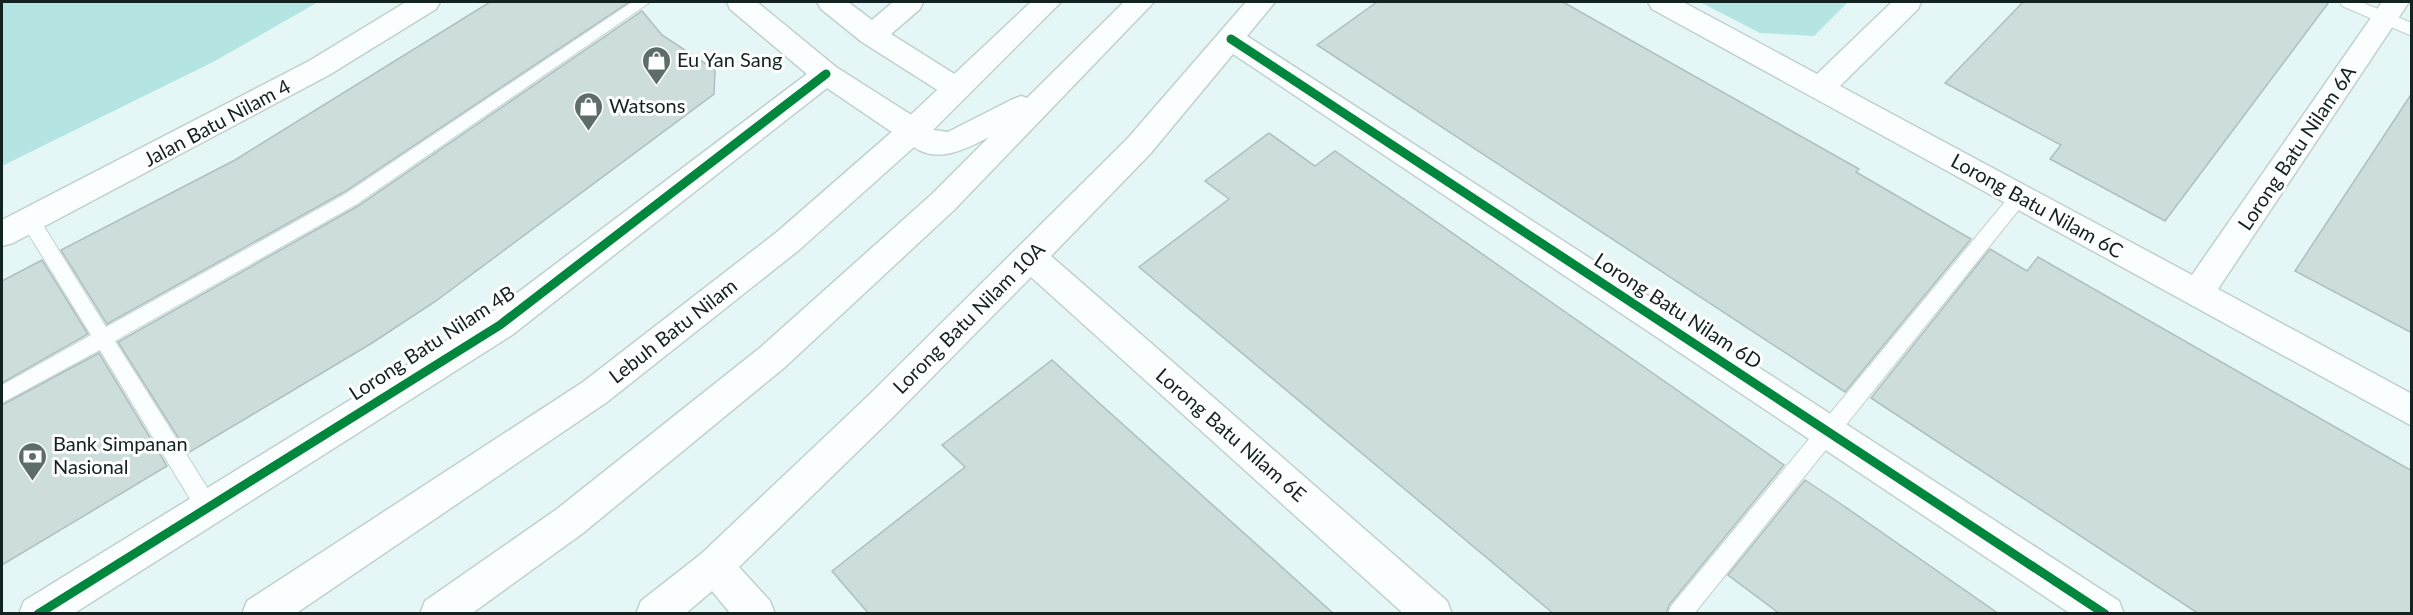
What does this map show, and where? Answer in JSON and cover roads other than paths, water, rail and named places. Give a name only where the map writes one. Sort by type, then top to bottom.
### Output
[{"type":"street","name":"Jalan Batu Nilam 4","points":[[2,234],[310,74],[426,2]]},
{"type":"street","points":[[740,2],[826,74],[930,142],[952,143],[1052,90]]},
{"type":"street","points":[[831,2],[872,35],[957,89]]},
{"type":"street","points":[[872,35],[910,2]]},
{"type":"street","name":"Lebuh Batu Nilam","points":[[261,614],[595,392],[788,241],[913,131],[1047,2]]},
{"type":"street","points":[[439,614],[570,520],[773,357],[944,202],[1140,2]]},
{"type":"street","name":"Lorong Batu Nilam 10A","points":[[655,614],[714,566],[880,407],[1030,258],[1139,146],[1261,2]]},
{"type":"street","name":"Lorong Batu Nilam 6C","points":[[1662,2],[2412,411]]},
{"type":"street","points":[[1820,88],[1908,2]]},
{"type":"street","name":"Lorong Batu Nilam 6A","points":[[2197,294],[2398,16]]},
{"type":"street","name":"Lorong Batu Nilam 6D","points":[[1231,39],[2105,614]]},
{"type":"street","name":"Lorong Batu Nilam 4B","points":[[38,614],[500,325],[826,74]]},
{"type":"street","name":"Lorong Batu Nilam 6E","points":[[1030,258],[1433,614]]},
{"type":"street","points":[[714,566],[756,614]]},
{"type":"lane","points":[[2348,2],[2398,16]]},
{"type":"lane","points":[[2,395],[351,199],[641,3]]},
{"type":"lane","points":[[1679,614],[2019,197]]},
{"type":"lane","points":[[30,220],[207,507]]},
{"type":"place","name":"Eu Yan Sang","points":[[656,86]]},
{"type":"place","name":"Watsons","points":[[588,132]]},
{"type":"place","name":"Bank Simpanan Nasional","points":[[32,482]]}]
